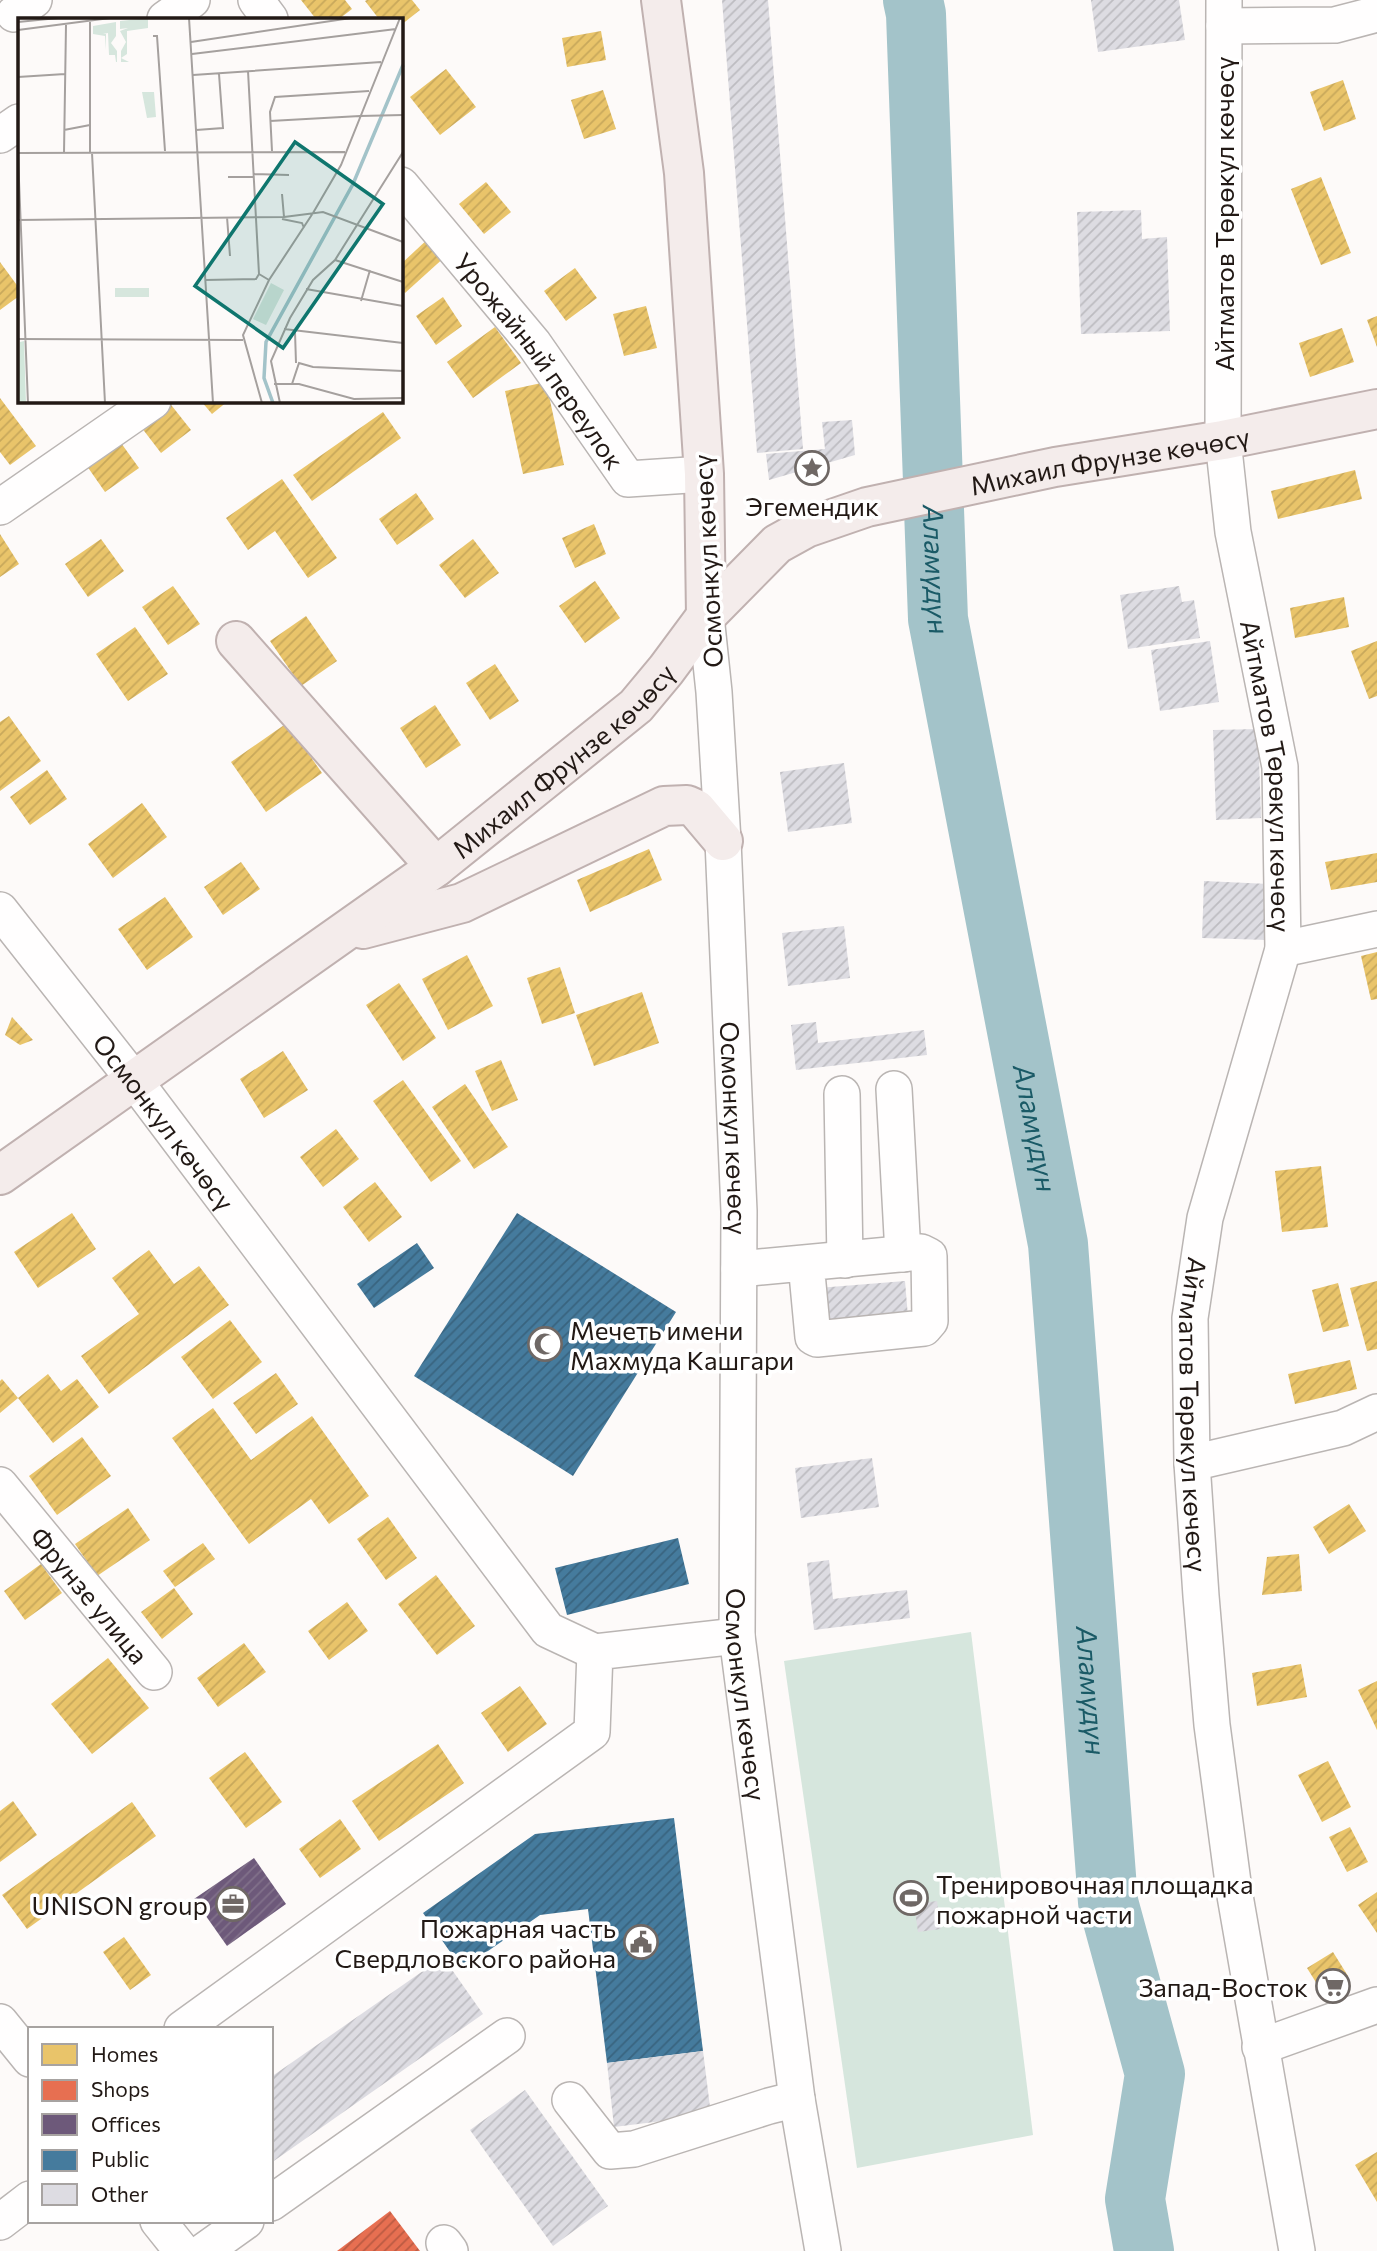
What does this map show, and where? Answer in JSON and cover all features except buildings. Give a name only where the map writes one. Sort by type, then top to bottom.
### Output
[{"type":"main road","name":"Осмонкул көчөсү","points":[[661,0],[684,173],[704,474],[706,615]]},
{"type":"main road","name":"Михаил Фрунзе көчөсү","points":[[0,1175],[436,867],[636,706],[706,615],[777,544],[806,528],[867,506],[1055,467],[1223,439],[1377,409]]},
{"type":"main road","name":"Михаил Фрунзе көчөсү","points":[[236,640],[436,867]]},
{"type":"main road","name":"Михаил Фрунзе көчөсү","points":[[341,935],[462,903],[664,806],[687,805],[696,809],[723,841]]},
{"type":"street","points":[[166,18],[192,0]]},
{"type":"street","points":[[256,0],[269,18]]},
{"type":"street","points":[[1224,13],[1335,25],[1377,14]]},
{"type":"street","name":"Айтматов Төрөкул көчөсү","points":[[1224,13],[1223,439],[1233,532],[1280,766],[1283,949],[1205,1218],[1190,1318],[1192,1463],[1200,1596],[1212,1725],[1234,1890],[1297,2251]]},
{"type":"street","points":[[0,135],[18,123]]},
{"type":"street","name":"Урожайный переулок","points":[[402,186],[534,344],[628,479],[704,474]]},
{"type":"street","points":[[0,507],[152,402]]},
{"type":"street","name":"Осмонкул көчөсү","points":[[706,615],[714,692],[723,841],[739,1211],[737,1636],[797,2099],[823,2251]]},
{"type":"street","name":"Осмонкул көчөсү","points":[[0,911],[134,1080],[548,1630],[595,1653]]},
{"type":"street","points":[[1283,949],[1377,929]]},
{"type":"street","points":[[894,1089],[903,1254]]},
{"type":"street","points":[[842,1094],[845,1260]]},
{"type":"street","points":[[739,1269],[921,1252],[929,1256],[930,1321],[924,1328],[817,1339],[813,1337],[806,1263]]},
{"type":"street","points":[[1192,1463],[1343,1428],[1377,1412]]},
{"type":"street","name":"Фрунзе улица","points":[[0,1485],[154,1672]]},
{"type":"street","points":[[185,2027],[592,1732],[595,1653],[737,1636]]},
{"type":"street","points":[[1260,2047],[1377,2005]]},
{"type":"street","points":[[0,2022],[28,2057]]},
{"type":"street","points":[[273,2202],[508,2036]]},
{"type":"street","points":[[570,2100],[610,2151],[634,2149],[797,2099]]},
{"type":"street","points":[[0,2222],[28,2201]]},
{"type":"street","points":[[160,2223],[182,2251]]},
{"type":"street","points":[[204,2251],[243,2223]]},
{"type":"shaded area","name":"Тренировочная площадка пожарной части","points":[[971,1632],[1033,2135],[857,2168],[784,1661]]},
{"type":"waterway","name":"Аламүдүн","points":[[913,0],[916,14],[938,619],[1058,1244],[1108,1902],[1155,2074],[1135,2199],[1144,2251]]},
{"type":"place","name":"Эгемендик","points":[[812,468]]},
{"type":"place","name":"Мечеть имени Махмуда Кашгари","points":[[545,1344]]},
{"type":"place","name":"Тренировочная площадка пожарной части","points":[[911,1898]]},
{"type":"place","name":"UNISON group","points":[[233,1904]]},
{"type":"place","name":"Пожарная часть Свердловского района","points":[[641,1942]]},
{"type":"place","name":"Запад-Восток","points":[[1333,1986]]}]
